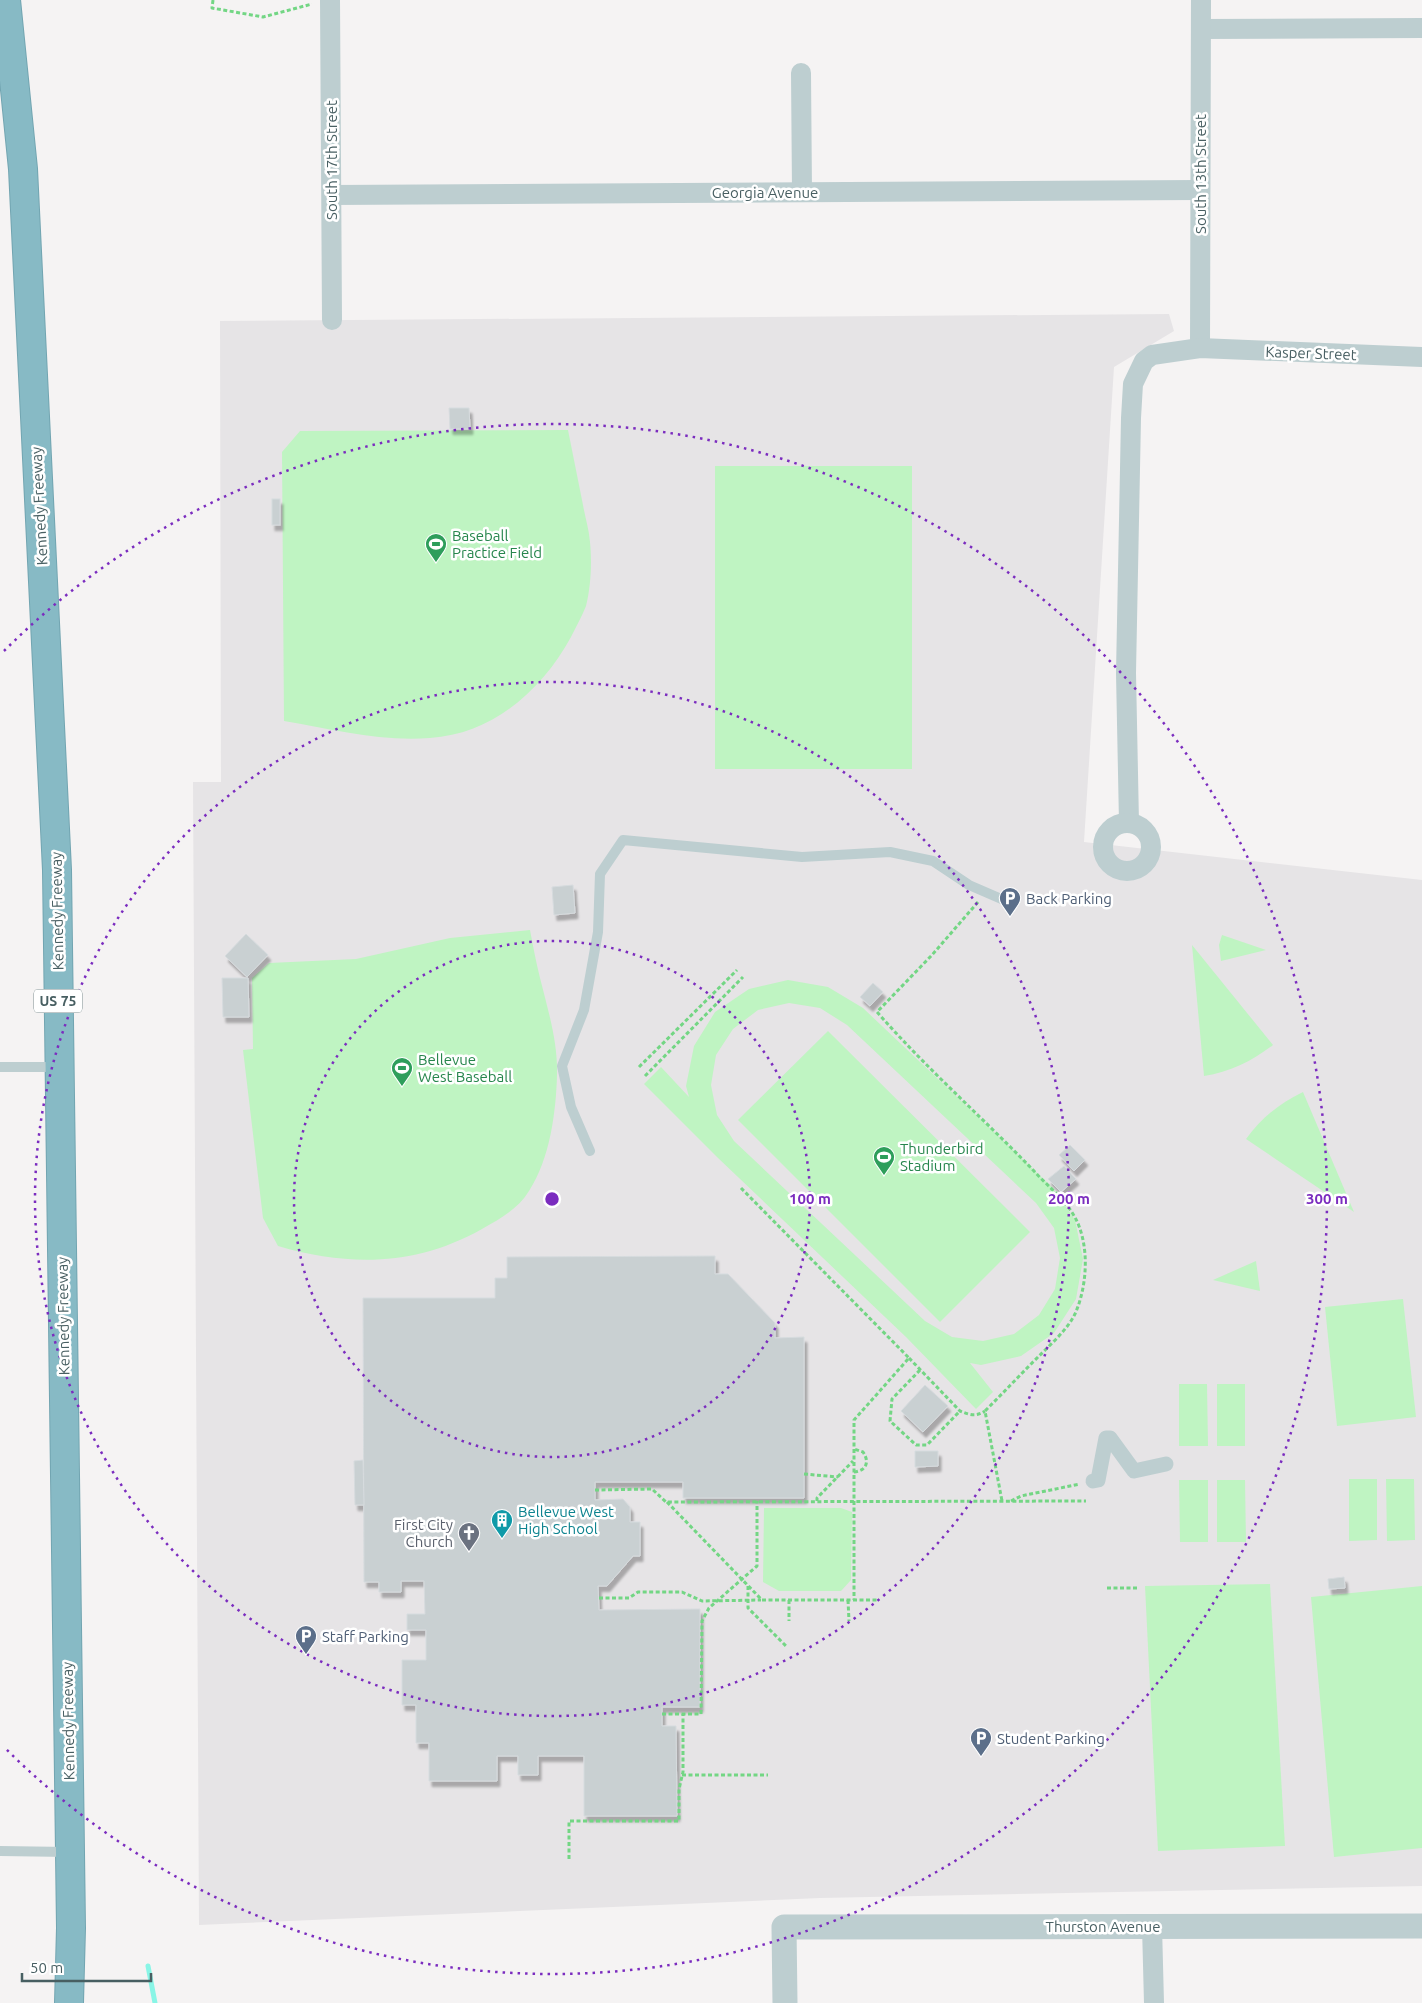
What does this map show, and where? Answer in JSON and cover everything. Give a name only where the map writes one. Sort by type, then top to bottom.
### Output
[{"type":"highway","name":"Kennedy Freeway","points":[[6,0],[25,199],[57,870],[71,1928],[69,2003]]},
{"type":"street","name":"South 13th Street","points":[[1200,348],[1199,190],[1202,0]]},
{"type":"street","name":"South 17th Street","points":[[321,2],[332,195],[332,320]]},
{"type":"street","points":[[1201,29],[1422,28]]},
{"type":"street","points":[[801,73],[802,192]]},
{"type":"street","name":"Georgia Avenue","points":[[332,195],[1199,190]]},
{"type":"street","name":"Kasper Street","points":[[1129,823],[1126,673],[1130,418],[1133,384],[1144,361],[1152,354],[1200,348],[1422,357]]},
{"type":"street","points":[[1093,1481],[1098,1480],[1106,1438],[1110,1438],[1134,1471],[1166,1464]]},
{"type":"street","points":[[1152,1926],[1154,2003]]},
{"type":"street","name":"Thurston Avenue","points":[[785,2003],[784,1927],[1422,1926]]},
{"type":"lane","points":[[590,1151],[571,1107],[562,1066],[584,1010],[598,932],[600,874],[622,840],[802,857],[890,852],[933,861],[969,885],[1006,902]]},
{"type":"lane","points":[[0,1067],[59,1067]]},
{"type":"lane","points":[[0,1850],[70,1852]]},
{"type":"path","points":[[213,0],[212,8],[263,17],[321,2]]},
{"type":"path","points":[[741,1188],[960,1411],[978,1415],[985,1411],[1058,1337],[1074,1315],[1082,1292],[1085,1272],[1084,1247],[1080,1229],[1069,1206],[988,1124],[907,1047],[877,1012],[932,955],[986,892]]},
{"type":"path","points":[[639,1067],[736,970]]},
{"type":"path","points":[[645,1076],[743,977]]},
{"type":"path","points":[[854,1600],[854,1420],[909,1358]]},
{"type":"path","points":[[920,1370],[892,1399],[890,1421],[916,1445],[927,1445],[960,1411]]},
{"type":"path","points":[[985,1411],[1002,1501]]},
{"type":"path","points":[[854,1449],[863,1452],[867,1463],[860,1471],[854,1472]]},
{"type":"path","points":[[817,1501],[817,1498],[854,1460]]},
{"type":"path","points":[[804,1474],[838,1476]]},
{"type":"path","points":[[1010,1501],[1021,1496],[1093,1481]]},
{"type":"path","points":[[594,1490],[652,1489],[762,1600]]},
{"type":"path","points":[[662,1714],[701,1714],[702,1621],[708,1608],[757,1566],[757,1501]]},
{"type":"path","points":[[666,1502],[1086,1501]]},
{"type":"path","points":[[748,1586],[748,1608],[788,1648]]},
{"type":"path","points":[[1107,1588],[1139,1588]]},
{"type":"path","points":[[599,1598],[630,1598],[638,1592],[682,1592],[702,1601],[877,1600]]},
{"type":"path","points":[[789,1600],[789,1621]]},
{"type":"path","points":[[848,1600],[849,1621]]},
{"type":"path","points":[[569,1859],[569,1821],[679,1821],[683,1714]]},
{"type":"path","points":[[682,1775],[768,1775]]},
{"type":"shaded area","name":"Bellevue West High School","points":[[1169,314],[1174,331],[1114,367],[1084,842],[1422,880],[1422,1886],[820,1898],[199,1925],[193,782],[221,782],[220,321]]},
{"type":"green space","name":"Baseball Practice Field","points":[[568,430],[591,549],[589,591],[586,606],[571,637],[546,675],[513,706],[495,718],[475,728],[453,735],[412,739],[393,738],[338,731],[284,721],[282,452],[300,431]]},
{"type":"green space","points":[[715,466],[912,466],[912,769],[715,769]]},
{"type":"green space","name":"Bellevue West Baseball","points":[[530,930],[554,1038],[557,1075],[553,1120],[547,1150],[536,1178],[525,1197],[508,1213],[482,1229],[432,1250],[407,1256],[357,1260],[305,1253],[278,1246],[263,1218],[243,1050],[253,1049],[252,978],[269,963],[356,959],[450,938]]},
{"type":"green space","points":[[1222,935],[1266,950],[1221,961],[1219,945]]},
{"type":"green space","points":[[1192,945],[1273,1045],[1240,1065],[1223,1072],[1204,1076]]},
{"type":"green space","points":[[788,980],[828,987],[863,1008],[1052,1187],[1075,1220],[1083,1259],[1076,1299],[1054,1333],[1021,1356],[981,1365],[970,1363],[993,1392],[976,1409],[906,1337],[718,1158],[644,1084],[661,1067],[689,1097],[686,1086],[694,1046],[715,1012],[749,989]],"holes":[[[789,1003],[820,1008],[847,1025],[1036,1203],[1054,1228],[1060,1258],[1055,1289],[1039,1315],[1014,1334],[983,1341],[952,1337],[925,1321],[734,1141],[717,1115],[711,1085],[716,1055],[733,1029],[758,1010]]]},
{"type":"green space","name":"Thunderbird Stadium","points":[[828,1031],[1030,1232],[940,1322],[738,1120]]},
{"type":"green space","points":[[1303,1092],[1354,1212],[1246,1139],[1258,1124],[1272,1112],[1286,1101]]},
{"type":"green space","points":[[1256,1261],[1260,1291],[1213,1280]]},
{"type":"green space","points":[[1403,1299],[1416,1417],[1337,1426],[1325,1307]]},
{"type":"green space","points":[[1179,1384],[1207,1384],[1208,1446],[1179,1446]]},
{"type":"green space","points":[[1217,1384],[1245,1384],[1245,1446],[1217,1446]]},
{"type":"green space","points":[[1349,1479],[1377,1479],[1377,1540],[1349,1541]]},
{"type":"green space","points":[[1386,1479],[1414,1479],[1415,1540],[1387,1541]]},
{"type":"green space","points":[[1179,1480],[1208,1480],[1208,1542],[1180,1542]]},
{"type":"green space","points":[[1217,1480],[1245,1480],[1246,1542],[1217,1542]]},
{"type":"green space","points":[[764,1508],[841,1508],[852,1512],[851,1580],[841,1591],[779,1591],[763,1582]]},
{"type":"green space","points":[[1270,1584],[1285,1846],[1158,1851],[1145,1586]]},
{"type":"green space","points":[[1422,1586],[1422,1848],[1334,1857],[1311,1597]]},
{"type":"building","points":[[449,408],[469,408],[470,429],[450,429]]},
{"type":"building","points":[[272,499],[280,499],[280,525],[272,525]]},
{"type":"building","points":[[573,885],[575,913],[554,915],[552,887]]},
{"type":"building","points":[[246,934],[268,955],[247,977],[225,956]]},
{"type":"building","points":[[222,978],[248,978],[249,1017],[223,1017]]},
{"type":"building","points":[[873,983],[883,992],[870,1006],[860,997]]},
{"type":"building","points":[[1070,1145],[1085,1160],[1074,1171],[1059,1155]]},
{"type":"building","points":[[1064,1166],[1076,1179],[1061,1192],[1048,1179]]},
{"type":"building","name":"Bellevue West High School","points":[[715,1256],[715,1274],[728,1274],[775,1323],[775,1338],[804,1337],[804,1498],[683,1498],[683,1482],[595,1482],[595,1500],[623,1499],[630,1507],[630,1522],[640,1522],[640,1556],[633,1556],[607,1586],[598,1586],[599,1610],[700,1609],[700,1707],[662,1707],[662,1726],[676,1726],[677,1816],[584,1816],[584,1756],[538,1756],[538,1775],[518,1775],[518,1756],[497,1756],[497,1781],[429,1781],[429,1743],[416,1743],[416,1705],[402,1705],[402,1660],[426,1660],[426,1630],[407,1630],[407,1614],[425,1614],[424,1581],[401,1581],[401,1592],[379,1592],[379,1582],[364,1582],[363,1298],[495,1298],[495,1278],[507,1278],[507,1257]]},
{"type":"building","points":[[925,1385],[948,1406],[923,1432],[901,1411]]},
{"type":"building","points":[[915,1451],[938,1451],[938,1466],[915,1467]]},
{"type":"building","points":[[363,1460],[364,1505],[355,1505],[354,1461]]},
{"type":"building","points":[[1344,1577],[1345,1588],[1329,1589],[1328,1579]]},
{"type":"waterway","points":[[148,1966],[155,2003]]},
{"type":"place","name":"Baseball Practice Field","points":[[436,563]]},
{"type":"place","name":"Back Parking","points":[[1010,917]]},
{"type":"place","name":"Bellevue West Baseball","points":[[402,1087]]},
{"type":"place","name":"Thunderbird Stadium","points":[[884,1176]]},
{"type":"place","name":"Bellevue West High School","points":[[502,1539]]},
{"type":"place","name":"First City Church","points":[[469,1552]]},
{"type":"place","name":"Staff Parking","points":[[306,1655]]},
{"type":"place","name":"Student Parking","points":[[981,1757]]}]
